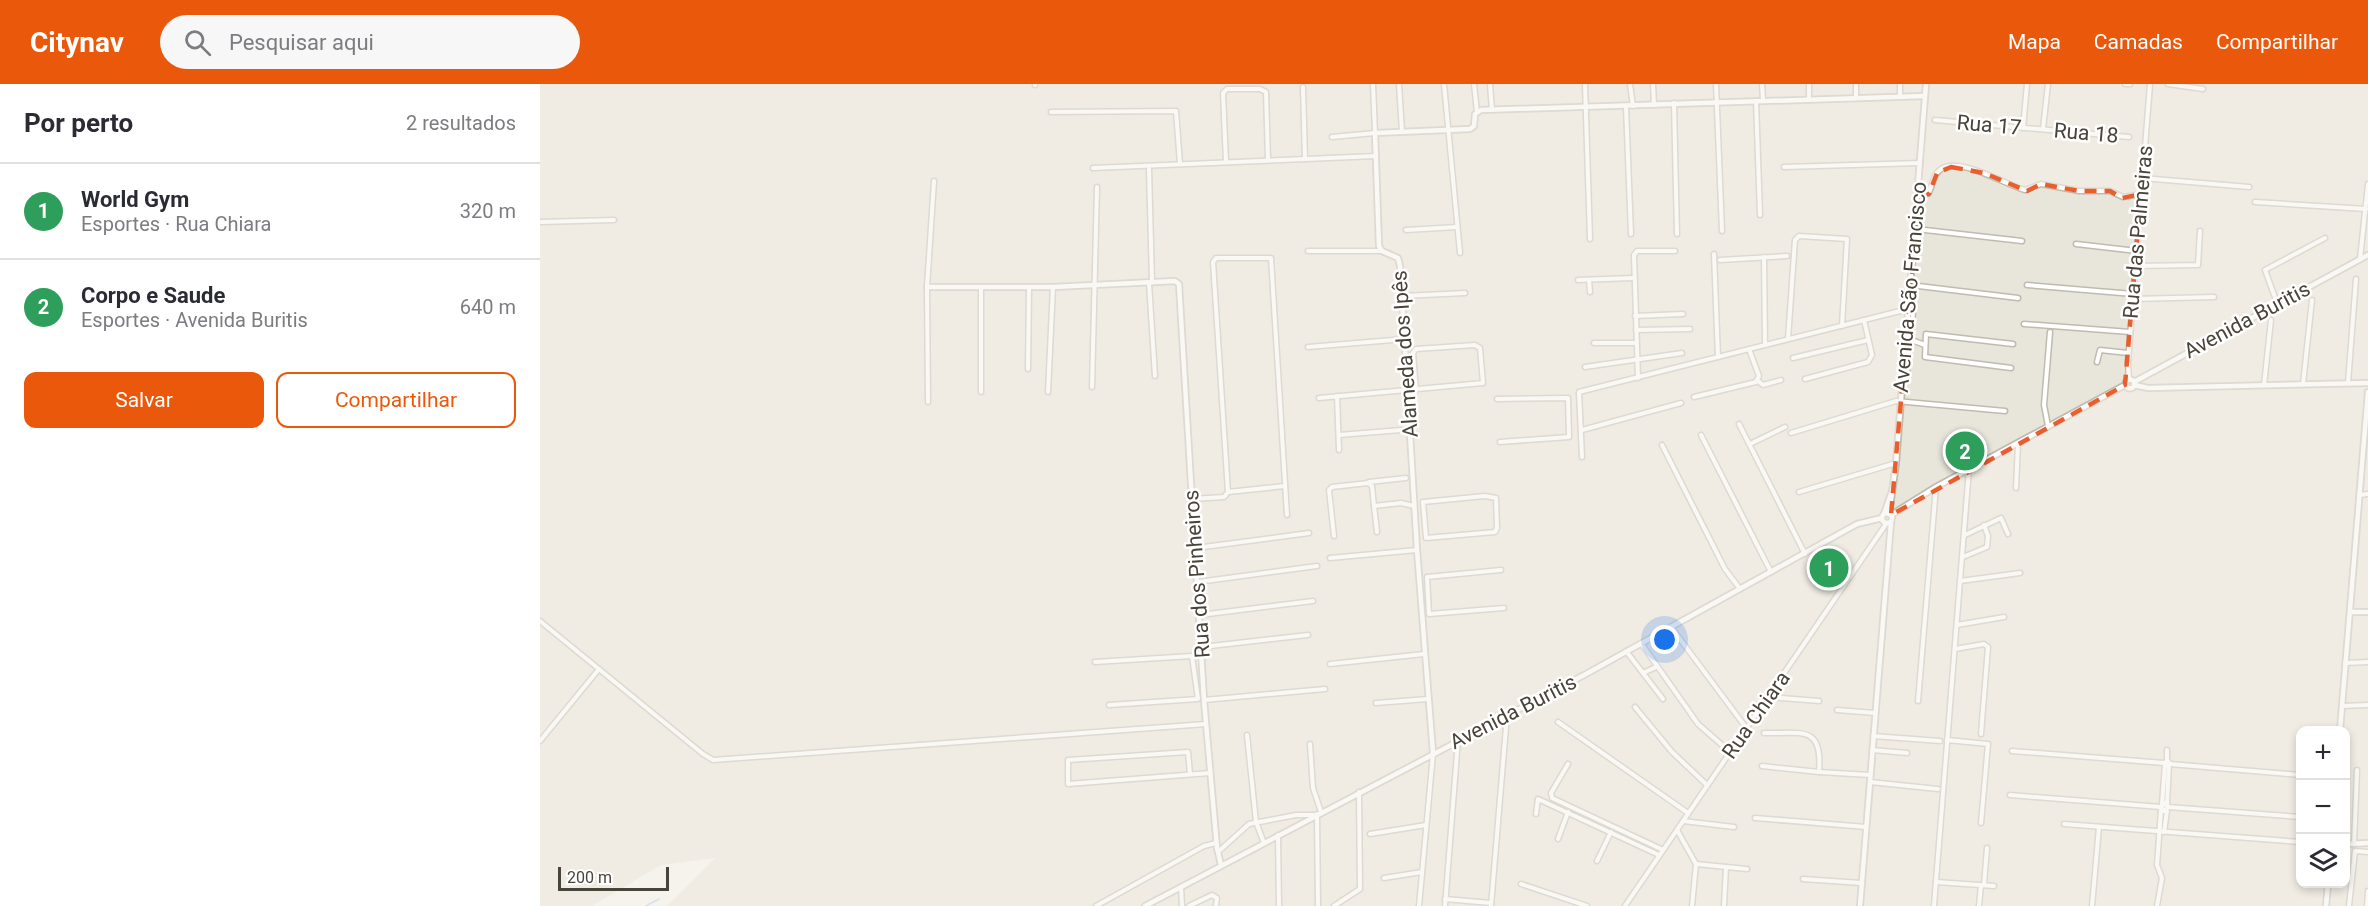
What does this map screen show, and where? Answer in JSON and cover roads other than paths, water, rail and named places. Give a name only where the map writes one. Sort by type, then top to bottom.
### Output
[{"type":"street","points":[[1373,84],[1375,133]]},
{"type":"street","points":[[1399,84],[1402,132]]},
{"type":"street","points":[[1444,84],[1460,253]]},
{"type":"street","points":[[1332,137],[1472,129],[1477,112],[1474,84]]},
{"type":"street","points":[[1490,84],[1492,110]]},
{"type":"street","points":[[1585,84],[1584,109],[1590,239]]},
{"type":"street","points":[[1630,84],[1633,106]]},
{"type":"street","points":[[1653,84],[1654,105]]},
{"type":"street","points":[[1716,84],[1722,231]]},
{"type":"street","points":[[1762,84],[1762,100]]},
{"type":"street","points":[[1809,84],[1809,95]]},
{"type":"street","points":[[1856,84],[1856,97]]},
{"type":"street","points":[[1900,84],[1900,96]]},
{"type":"street","name":"Avenida São Francisco","points":[[1888,523],[1886,515],[1893,489],[1909,339],[1908,309],[1913,285],[1926,84]]},
{"type":"street","points":[[2023,128],[2027,84]]},
{"type":"street","points":[[2043,129],[2048,84]]},
{"type":"street","points":[[2125,84],[2130,84]]},
{"type":"street","name":"Rua das Palmeiras","points":[[2132,382],[2128,354],[2150,84]]},
{"type":"street","points":[[2168,84],[2203,89]]},
{"type":"street","points":[[1303,87],[1305,159]]},
{"type":"street","points":[[1226,162],[1223,93],[1227,89],[1260,89],[1266,92],[1268,160]]},
{"type":"street","points":[[1477,112],[1626,107],[1762,100],[1809,95],[1925,96]]},
{"type":"street","points":[[1756,100],[1760,215]]},
{"type":"street","points":[[1674,104],[1677,234]]},
{"type":"street","points":[[1626,107],[1631,234]]},
{"type":"street","points":[[1051,112],[1176,111],[1180,164]]},
{"type":"street","name":"Rua 17","points":[[1935,120],[2043,129]]},
{"type":"street","name":"Rua 18","points":[[2043,129],[2129,137]]},
{"type":"street","name":"Alameda dos Ipês","points":[[1375,133],[1378,243],[1382,251],[1399,260],[1403,296],[1423,654],[1433,753]]},
{"type":"street","points":[[1094,168],[1376,156]]},
{"type":"street","points":[[1784,167],[1920,163]]},
{"type":"street","points":[[1919,194],[1928,194],[1937,172],[1944,167],[1986,173],[2025,190],[2041,184],[2079,191],[2110,191],[2123,198],[2141,194]]},
{"type":"street","points":[[1149,169],[1150,283],[1155,376]]},
{"type":"street","points":[[2142,178],[2249,187]]},
{"type":"street","points":[[928,402],[927,287],[934,181]]},
{"type":"street","points":[[2360,259],[2368,184]]},
{"type":"street","points":[[1092,387],[1097,187]]},
{"type":"street","points":[[2255,202],[2366,209]]},
{"type":"street","points":[[540,222],[614,220]]},
{"type":"street","points":[[1406,230],[1457,226]]},
{"type":"street","points":[[1916,229],[2022,240]]},
{"type":"street","points":[[2135,266],[2198,265],[2200,231]]},
{"type":"street","points":[[1788,339],[1795,240],[1802,235],[1846,237],[1848,242],[1842,326]]},
{"type":"street","points":[[2277,303],[2265,270],[2325,238]]},
{"type":"street","points":[[2363,241],[2368,244]]},
{"type":"street","points":[[2076,244],[2137,251]]},
{"type":"street","points":[[1308,251],[1382,251]]},
{"type":"street","points":[[1638,378],[1633,278],[1635,253],[1675,251]]},
{"type":"street","points":[[1714,254],[1718,357]]},
{"type":"street","name":"Avenida Buritis","points":[[1144,906],[1641,643],[1673,629],[1857,525],[1886,515],[2126,385],[2130,389],[2132,382],[2368,255]]},
{"type":"street","points":[[1228,492],[1213,261],[1216,258],[1268,256],[1271,260],[1287,515]]},
{"type":"street","points":[[1720,260],[1786,256]]},
{"type":"street","points":[[1764,257],[1765,345]]},
{"type":"street","points":[[1578,280],[1633,278]]},
{"type":"street","points":[[2348,383],[2356,279]]},
{"type":"street","points":[[1589,280],[1590,292]]},
{"type":"street","name":"Rua dos Pinheiros","points":[[1150,283],[1178,282],[1204,700],[1216,843],[1221,865]]},
{"type":"street","points":[[927,287],[1053,287],[1150,283]]},
{"type":"street","points":[[1913,285],[2018,298]]},
{"type":"street","points":[[2027,285],[2133,296],[2214,297]]},
{"type":"street","points":[[981,287],[981,392]]},
{"type":"street","points":[[1028,369],[1029,287]]},
{"type":"street","points":[[1048,392],[1053,287]]},
{"type":"street","points":[[1403,296],[1465,293]]},
{"type":"street","points":[[2303,384],[2312,300]]},
{"type":"street","points":[[1582,458],[1579,392],[1908,309]]},
{"type":"street","points":[[1635,316],[1683,314]]},
{"type":"street","points":[[1907,372],[1913,314]]},
{"type":"street","points":[[1805,379],[1868,362],[1872,355],[1864,320]]},
{"type":"street","points":[[2264,385],[2271,320]]},
{"type":"street","points":[[2024,324],[2130,332]]},
{"type":"street","points":[[1636,330],[1690,329]]},
{"type":"street","points":[[2048,426],[2044,405],[2050,332]]},
{"type":"street","points":[[2011,368],[1925,357],[1925,345],[1926,334],[2013,344]]},
{"type":"street","points":[[1308,347],[1405,339]]},
{"type":"street","points":[[1909,339],[1925,345]]},
{"type":"street","points":[[1793,358],[1868,340]]},
{"type":"street","points":[[1594,343],[1636,343]]},
{"type":"street","points":[[1319,398],[1408,391],[1483,383],[1480,348],[1475,345],[1416,349],[1413,353],[1416,390]]},
{"type":"street","points":[[1749,349],[1759,376],[1757,380]]},
{"type":"street","points":[[2097,362],[2100,350],[2128,354]]},
{"type":"street","points":[[1585,367],[1682,353]]},
{"type":"street","points":[[1757,380],[1763,385],[1781,380]]},
{"type":"street","points":[[1694,397],[1757,380]]},
{"type":"street","points":[[2132,382],[2148,388],[2368,383]]},
{"type":"street","points":[[2340,726],[2368,392]]},
{"type":"street","points":[[1337,396],[1340,450]]},
{"type":"street","points":[[1497,399],[1580,397]]},
{"type":"street","points":[[1500,442],[1569,437],[1568,398]]},
{"type":"street","points":[[1791,433],[1901,400],[2005,411]]},
{"type":"street","points":[[1582,430],[1681,404]]},
{"type":"street","points":[[1739,424],[1805,555]]},
{"type":"street","points":[[1750,444],[1785,427]]},
{"type":"street","points":[[1339,435],[1401,430]]},
{"type":"street","points":[[1701,435],[1771,572]]},
{"type":"street","points":[[2016,488],[2018,442]]},
{"type":"street","points":[[1662,445],[1725,569],[1740,590]]},
{"type":"street","points":[[1798,492],[1896,464]]},
{"type":"street","points":[[1934,906],[1969,470]]},
{"type":"street","points":[[1334,536],[1330,488],[1406,478]]},
{"type":"street","points":[[1368,483],[1372,486],[1377,532]]},
{"type":"street","points":[[1192,499],[1224,496],[1228,492],[1285,486]]},
{"type":"street","points":[[1918,701],[1936,487]]},
{"type":"street","points":[[2359,495],[2368,494]]},
{"type":"street","points":[[1485,496],[1496,498],[1497,528],[1495,532],[1428,539],[1424,519],[1425,501],[1485,496]]},
{"type":"street","points":[[1374,506],[1401,503],[1414,506]]},
{"type":"street","points":[[1860,906],[1888,523],[1886,515]]},
{"type":"street","points":[[1965,535],[2001,518],[2008,534]]},
{"type":"street","points":[[1415,519],[1424,519]]},
{"type":"street","name":"Rua Chiara","points":[[1625,906],[1888,523]]},
{"type":"street","points":[[1963,557],[1988,547],[1988,536],[1984,525]]},
{"type":"street","points":[[1196,548],[1309,533]]},
{"type":"street","points":[[1330,558],[1417,550]]},
{"type":"street","points":[[1198,582],[1317,566]]},
{"type":"street","points":[[1501,570],[1427,577],[1429,614],[1503,608]]},
{"type":"street","points":[[1960,581],[2020,573]]},
{"type":"street","points":[[1420,597],[1428,594]]},
{"type":"street","points":[[1200,615],[1313,601]]},
{"type":"street","points":[[2351,612],[2368,612]]},
{"type":"street","points":[[1957,625],[2004,617]]},
{"type":"street","points":[[540,621],[703,754],[720,760],[915,743],[1206,724]]},
{"type":"street","points":[[1673,629],[1747,729]]},
{"type":"street","points":[[1095,662],[1192,656],[1202,648],[1308,635]]},
{"type":"street","points":[[1641,643],[1698,724],[1730,752]]},
{"type":"street","points":[[1955,649],[1984,644],[1988,647],[1981,734]]},
{"type":"street","points":[[1626,651],[1663,699]]},
{"type":"street","points":[[1330,664],[1423,654]]},
{"type":"street","points":[[1110,705],[1197,699],[1192,656]]},
{"type":"street","points":[[2346,663],[2368,662]]},
{"type":"street","points":[[1643,673],[1656,667]]},
{"type":"street","points":[[540,741],[599,669]]},
{"type":"street","points":[[1204,700],[1325,689]]},
{"type":"street","points":[[1769,697],[1819,701]]},
{"type":"street","points":[[1376,703],[1428,699]]},
{"type":"street","points":[[2342,706],[2368,705]]},
{"type":"street","points":[[1635,707],[1672,752],[1707,785]]},
{"type":"street","points":[[1838,710],[1875,713]]},
{"type":"street","points":[[1445,899],[1491,905],[1507,714]]},
{"type":"street","points":[[1558,722],[1688,813]]},
{"type":"street","points":[[1764,733],[1808,735],[1815,739],[1821,751],[1819,771]]},
{"type":"street","points":[[1247,735],[1256,822],[1264,843]]},
{"type":"street","points":[[1873,736],[1940,741]]},
{"type":"street","points":[[1445,906],[1458,740]]},
{"type":"street","points":[[1947,740],[1988,744],[1981,823]]},
{"type":"street","points":[[1310,744],[1313,788],[1318,814],[1318,906]]},
{"type":"street","points":[[1872,750],[1907,753]]},
{"type":"street","points":[[2157,906],[2162,878],[2157,865],[2162,832],[2167,750]]},
{"type":"street","points":[[2012,751],[2296,775]]},
{"type":"street","points":[[1190,774],[1188,752],[1068,760],[1068,783],[1210,773]]},
{"type":"street","points":[[1419,906],[1433,753]]},
{"type":"street","points":[[1568,764],[1551,793],[1552,798],[1663,850]]},
{"type":"street","points":[[1762,766],[1870,775]]},
{"type":"street","points":[[2354,844],[2357,770]]},
{"type":"street","points":[[1870,782],[1938,789]]},
{"type":"street","points":[[1334,906],[1360,889],[1359,791]]},
{"type":"street","points":[[2010,795],[2296,818]]},
{"type":"street","points":[[1536,814],[1538,799],[1659,855]]},
{"type":"street","points":[[1558,838],[1568,812]]},
{"type":"street","points":[[1218,852],[1249,824],[1296,814],[1318,814]]},
{"type":"street","points":[[1755,818],[1866,827]]},
{"type":"street","points":[[1683,821],[1734,827]]},
{"type":"street","points":[[2064,824],[2296,842]]},
{"type":"street","points":[[1370,834],[1426,825]]},
{"type":"street","points":[[2092,906],[2099,827]]},
{"type":"street","points":[[1677,830],[1696,864],[1692,906]]},
{"type":"street","points":[[1597,861],[1611,832]]},
{"type":"street","points":[[1278,835],[1280,906]]},
{"type":"street","points":[[1096,906],[1204,846],[1216,843]]},
{"type":"street","points":[[2350,844],[2365,843],[2362,851]]},
{"type":"street","points":[[1979,906],[1987,848]]},
{"type":"street","points":[[2349,906],[2355,851],[2368,852]]},
{"type":"street","points":[[1696,864],[1747,869]]},
{"type":"street","points":[[1724,906],[1726,867]]},
{"type":"street","points":[[1384,878],[1422,872]]},
{"type":"street","points":[[1803,879],[1861,883]]},
{"type":"street","points":[[1936,882],[1994,886]]},
{"type":"street","points":[[1521,884],[1587,906]]},
{"type":"street","points":[[1181,887],[1182,906]]},
{"type":"street","points":[[2326,906],[2328,888]]},
{"type":"street","points":[[2367,906],[2368,891]]},
{"type":"street","points":[[1189,906],[1212,895],[1217,898],[1216,906]]},
{"type":"waterway","points":[[646,906],[659,899]]},
{"type":"place","name":"Corpo e Saude","points":[[1965,451]]},
{"type":"place","name":"World Gym","points":[[1829,568]]}]
